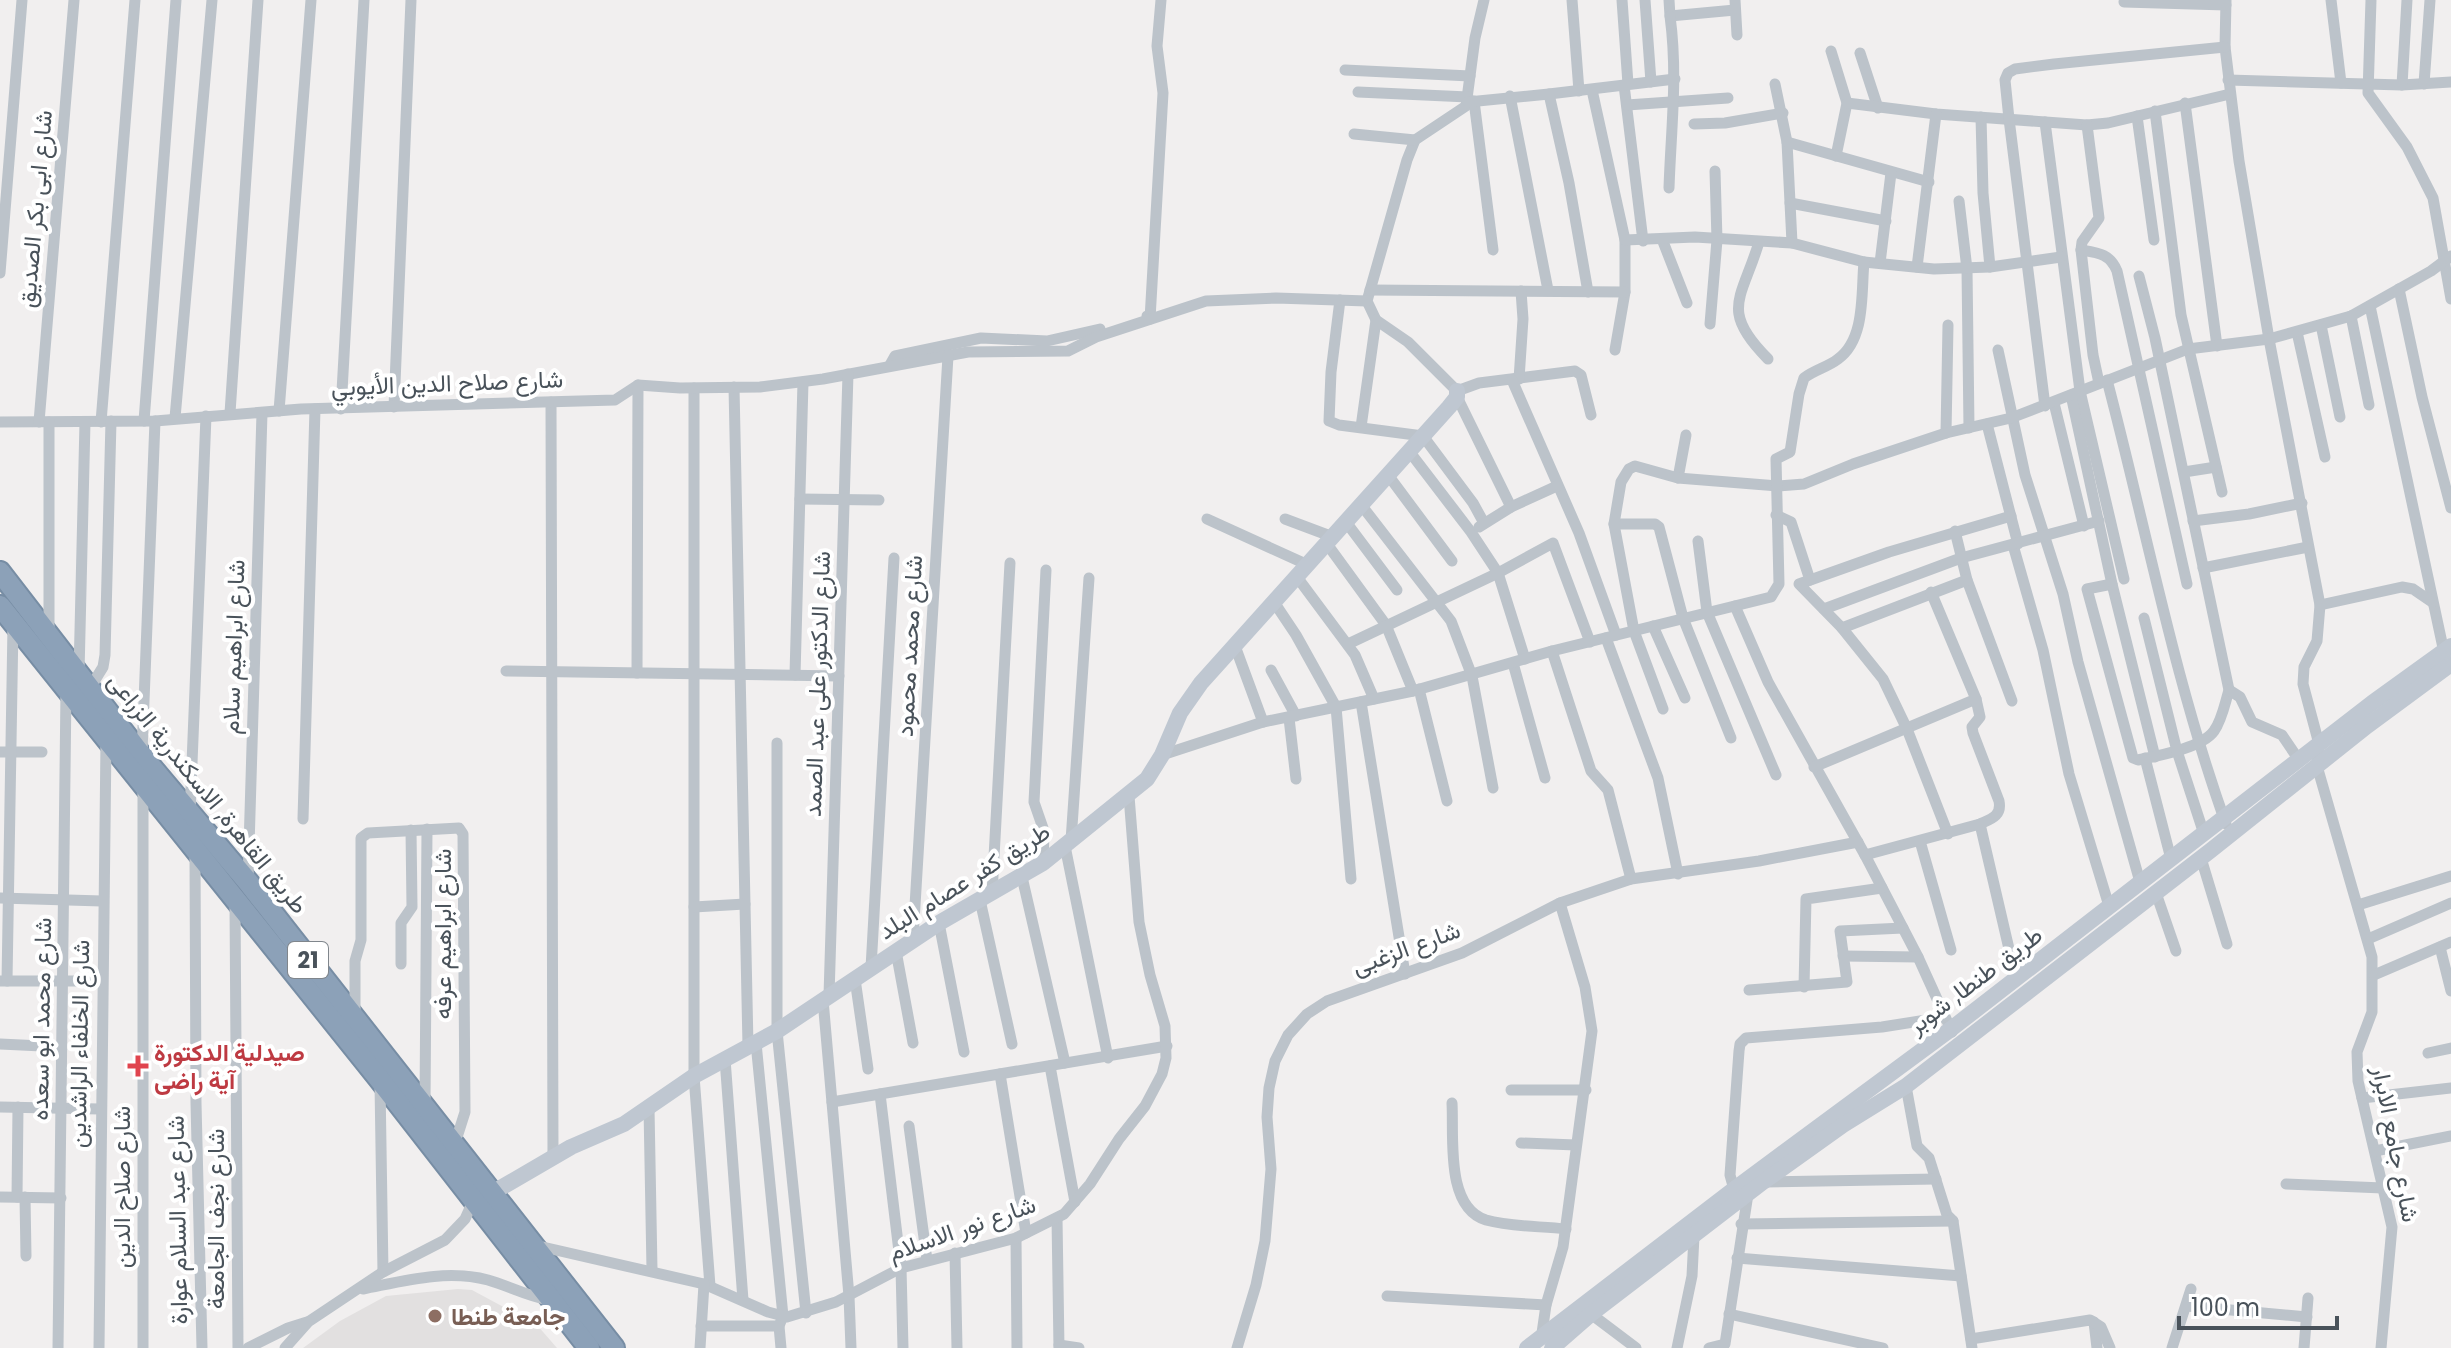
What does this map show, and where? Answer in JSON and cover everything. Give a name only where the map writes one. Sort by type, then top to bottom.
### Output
[{"type":"highway","name":"طريق القاهرة, الاسكندرية الزراعى","points":[[0,572],[142,756],[190,813],[241,890],[380,1080],[483,1196],[533,1245],[614,1348]]},
{"type":"highway","name":"طريق القاهرة, الاسكندرية الزراعى","points":[[6,614],[195,850],[241,890],[355,1020],[451,1142],[551,1300],[589,1348]]},
{"type":"street","points":[[0,273],[22,0]]},
{"type":"street","name":"شارع ابى بكر الصديق","points":[[49,634],[44,422],[74,0]]},
{"type":"street","points":[[85,681],[103,667],[105,655],[106,422],[135,0]]},
{"type":"street","points":[[142,756],[150,421],[176,0]]},
{"type":"street","points":[[175,418],[212,0]]},
{"type":"street","points":[[230,413],[258,0]]},
{"type":"street","points":[[279,411],[311,0]]},
{"type":"street","points":[[341,409],[364,0]]},
{"type":"street","points":[[394,407],[411,0]]},
{"type":"street","points":[[1150,319],[1163,93],[1157,46],[1161,0]]},
{"type":"street","points":[[1484,0],[1470,76],[1470,100],[1493,250]]},
{"type":"street","points":[[1572,0],[1579,91]]},
{"type":"street","points":[[1622,0],[1627,105],[1643,241]]},
{"type":"street","points":[[1645,0],[1651,82]]},
{"type":"street","points":[[1669,0],[1675,79],[1669,188]]},
{"type":"street","points":[[2331,0],[2341,83]]},
{"type":"street","points":[[2371,0],[2368,83],[2371,101],[2407,147],[2433,198],[2448,259],[2451,299]]},
{"type":"street","points":[[2402,85],[2407,0]]},
{"type":"street","points":[[2424,84],[2430,0]]},
{"type":"street","points":[[2124,2],[2226,3],[2225,47],[2230,94],[2269,339],[2320,605],[2317,641],[2304,667],[2303,684],[2319,744],[2317,766]]},
{"type":"street","points":[[1670,16],[1735,5],[1737,35]]},
{"type":"street","points":[[2084,526],[2050,404],[2026,263],[2005,80],[2008,73],[2015,69],[2225,47]]},
{"type":"street","points":[[1831,51],[1847,103],[1836,156]]},
{"type":"street","points":[[1860,53],[1878,108]]},
{"type":"street","points":[[1345,70],[1470,76]]},
{"type":"street","points":[[1358,92],[1470,100],[1592,90],[1675,79]]},
{"type":"street","points":[[2228,80],[2402,85],[2451,82]]},
{"type":"street","points":[[1775,84],[1787,142],[1792,243]]},
{"type":"street","points":[[1592,90],[1625,240],[1625,292],[1615,350]]},
{"type":"street","points":[[1549,94],[1569,183],[1588,292]]},
{"type":"street","points":[[1847,103],[1936,114],[2087,125],[2230,94]]},
{"type":"street","points":[[1510,96],[1548,290]]},
{"type":"street","points":[[1627,105],[1728,98]]},
{"type":"street","points":[[1361,427],[1376,320],[1368,296],[1407,160],[1415,140],[1462,110],[1470,100]]},
{"type":"street","points":[[2185,103],[2217,346]]},
{"type":"street","points":[[2155,111],[2178,293],[2222,492]]},
{"type":"street","points":[[1694,124],[1725,123],[1783,113]]},
{"type":"street","points":[[1917,267],[1936,114]]},
{"type":"street","points":[[2137,116],[2154,240]]},
{"type":"street","points":[[1981,117],[1983,193],[1990,267]]},
{"type":"street","points":[[2045,122],[2075,393],[2099,521],[2118,582]]},
{"type":"street","points":[[2087,125],[2099,218],[2082,242],[2081,250],[2093,355],[2103,382],[2198,742],[2230,835]]},
{"type":"street","points":[[1354,134],[1415,140]]},
{"type":"street","points":[[1787,142],[1929,182]]},
{"type":"street","points":[[1710,324],[1717,240],[1715,171]]},
{"type":"street","points":[[1880,263],[1891,173]]},
{"type":"street","points":[[1959,201],[1967,269],[1969,428]]},
{"type":"street","points":[[1790,203],[1886,221]]},
{"type":"street","points":[[1625,240],[1695,237],[1792,243],[1864,262],[1967,269],[2061,257]]},
{"type":"street","points":[[1662,239],[1687,303]]},
{"type":"street","points":[[1759,242],[1740,300],[1738,318],[1752,342],[1768,359]]},
{"type":"street","points":[[2081,250],[2104,254],[2114,263],[2121,284],[2187,584]]},
{"type":"street","points":[[1663,709],[1634,631],[1614,524],[1621,482],[1629,469],[1644,467],[1678,478],[1778,486],[1804,484],[1946,433],[2011,418],[2188,349],[2269,339],[2351,316],[2448,259]]},
{"type":"street","points":[[1162,755],[1263,722],[1416,690],[1552,651],[1771,597],[1779,584],[1776,459],[1790,452],[1804,378],[1840,359],[1853,343],[1864,262]]},
{"type":"street","points":[[2118,582],[2087,589],[2129,746],[2134,759],[2177,751],[2215,730],[2229,690],[2139,276]]},
{"type":"street","points":[[2399,289],[2422,397],[2451,508]]},
{"type":"street","name":"شارع صلاح الدين الأيوبي","points":[[0,422],[150,421],[315,409],[615,400],[638,385],[694,388],[803,382],[981,351],[1068,351],[1096,337],[1206,301],[1276,298],[1340,300],[1368,296],[1548,290],[1625,292]]},
{"type":"street","points":[[1521,291],[1523,319],[1515,379],[1579,533],[1658,778],[1678,874]]},
{"type":"street","points":[[1340,300],[1328,418],[1332,423],[1423,436],[1473,503],[1484,523]]},
{"type":"street","points":[[2370,306],[2432,602],[2448,657]]},
{"type":"street","name":"شارع صلاح الدين الأيوبي","points":[[890,365],[895,356],[981,338],[1057,341],[1142,316],[1150,319]]},
{"type":"street","points":[[2351,316],[2369,405]]},
{"type":"street","points":[[1376,320],[1408,342],[1457,394],[1511,507]]},
{"type":"street","points":[[1946,433],[1948,325]]},
{"type":"street","points":[[2321,325],[2340,417]]},
{"type":"street","points":[[2297,332],[2325,457]]},
{"type":"street","points":[[1998,350],[2011,418],[2063,594],[2078,662],[2140,882]]},
{"type":"street","name":"شارع محمد محمود","points":[[913,939],[948,356]]},
{"type":"street","points":[[1457,394],[1479,383],[1571,371],[1579,373],[1591,415]]},
{"type":"street","name":"شارع الدكتور على عبد الصمد","points":[[848,374],[826,998],[851,1348]]},
{"type":"street","points":[[795,675],[803,382]]},
{"type":"street","points":[[637,673],[638,385]]},
{"type":"street","points":[[734,387],[745,904],[752,1045],[781,1321],[781,1348]]},
{"type":"street","points":[[694,388],[694,1076],[707,1285],[700,1348]]},
{"type":"street","points":[[2075,393],[2118,582],[2171,859]]},
{"type":"street","name":"طريق كفر عصام البلد","points":[[483,1196],[583,1141],[624,1124],[694,1076],[777,1031],[913,939],[1043,863],[1129,796],[1147,779],[1162,755],[1190,697],[1362,506],[1457,394]]},
{"type":"street","points":[[551,402],[553,1158]]},
{"type":"street","points":[[303,819],[315,409]]},
{"type":"street","name":"شارع ابراهيم سلام","points":[[241,890],[262,413]]},
{"type":"street","points":[[190,813],[206,416]]},
{"type":"street","points":[[85,422],[85,681]]},
{"type":"street","points":[[1987,424],[2043,650],[2069,774],[2109,906]]},
{"type":"street","points":[[1678,478],[1686,435]]},
{"type":"street","points":[[1409,451],[1498,573],[1545,778]]},
{"type":"street","points":[[2184,472],[2216,467]]},
{"type":"street","points":[[1388,475],[1452,561]]},
{"type":"street","points":[[1471,532],[1511,507],[1557,486]]},
{"type":"street","points":[[800,499],[879,500]]},
{"type":"street","points":[[2193,521],[2302,503]]},
{"type":"street","points":[[1362,506],[1451,621],[1472,676],[1493,788]]},
{"type":"street","points":[[1776,515],[1791,522],[1810,580]]},
{"type":"street","points":[[1948,834],[1907,729],[1883,679],[1842,628],[1800,584],[1955,531],[2011,516]]},
{"type":"street","points":[[1207,519],[1302,571],[1348,644],[1374,699]]},
{"type":"street","points":[[1285,519],[1330,540],[1386,625],[1416,690],[1447,801]]},
{"type":"street","points":[[1824,609],[1961,558],[2099,521]]},
{"type":"street","points":[[1346,522],[1397,590]]},
{"type":"street","points":[[1614,524],[1657,524],[1683,618],[1731,738]]},
{"type":"street","points":[[1955,531],[1967,580],[2012,701]]},
{"type":"street","points":[[1698,541],[1707,612],[1776,775]]},
{"type":"street","points":[[1348,644],[1498,573],[1553,543],[1590,642]]},
{"type":"street","points":[[2203,568],[2308,547]]},
{"type":"street","points":[[871,968],[894,558]]},
{"type":"street","points":[[1010,563],[986,897],[1012,1044]]},
{"type":"street","points":[[1043,863],[1044,831],[1034,802],[1046,570]]},
{"type":"street","points":[[1089,578],[1068,844],[1108,1058]]},
{"type":"street","points":[[1842,628],[1967,580]]},
{"type":"street","points":[[2320,605],[2402,587],[2413,589],[2432,602]]},
{"type":"street","points":[[1865,855],[1980,824],[1994,818],[2000,806],[1973,733],[1972,727],[1980,717],[1976,699],[1931,592]]},
{"type":"street","points":[[1274,602],[1336,707],[1351,879]]},
{"type":"street","points":[[1709,1348],[1725,1344],[1741,1224],[1740,1195],[1730,1175],[1740,1044],[1746,1038],[1897,1026],[1951,1030],[1918,957],[1865,855],[1768,682],[1735,606]]},
{"type":"street","points":[[6,614],[4,981],[101,981]]},
{"type":"street","points":[[2144,618],[2177,751],[2204,834]]},
{"type":"street","points":[[1653,626],[1685,698]]},
{"type":"street","points":[[1235,646],[1263,722]]},
{"type":"street","points":[[1552,651],[1591,771],[1608,790],[1631,879]]},
{"type":"street","name":"طريق طنطا, شوبر","points":[[1544,1344],[2319,744],[2448,657]]},
{"type":"street","name":"طريق طنطا, شوبر","points":[[1527,1348],[1544,1344],[1591,1314],[1694,1236],[1740,1195],[1906,1086],[1951,1030],[2156,893],[2317,766],[2448,657]]},
{"type":"street","points":[[1271,670],[1293,717],[1296,779]]},
{"type":"street","points":[[506,671],[839,676]]},
{"type":"street","name":"شارع محمد ابو سعده","points":[[58,1348],[66,690]]},
{"type":"street","points":[[2229,690],[2240,697],[2252,722],[2282,735],[2299,760]]},
{"type":"street","points":[[1814,767],[1976,699]]},
{"type":"street","points":[[1361,702],[1405,974]]},
{"type":"street","name":"شارع الخلفاء الراشدين","points":[[99,1348],[106,740]]},
{"type":"street","points":[[777,743],[777,1031],[806,1313]]},
{"type":"street","points":[[5,752],[42,752]]},
{"type":"street","name":"شارع جامع الابرار","points":[[2317,766],[2368,939],[2374,975],[2372,1012],[2357,1052],[2362,1098],[2392,1239],[2381,1348]]},
{"type":"street","name":"شارع صلاح الدين","points":[[143,786],[143,1348]]},
{"type":"street","name":"شارع نور الاسلام","points":[[533,1245],[707,1285],[768,1312],[781,1321],[849,1296],[901,1268],[1021,1235],[1057,1218],[1090,1184],[1154,1091],[1162,1074],[1167,1046],[1165,1026],[1139,922],[1129,796]]},
{"type":"street","points":[[1980,824],[2016,979]]},
{"type":"street","name":"شارع ابراهيم عرفه","points":[[355,1020],[355,961],[361,940],[361,838],[368,833],[456,826],[463,834],[465,1112],[463,1124],[451,1142]]},
{"type":"street","points":[[425,1109],[427,829]]},
{"type":"street","points":[[401,964],[401,923],[412,907],[411,830]]},
{"type":"street","points":[[1920,841],[1951,950]]},
{"type":"street","name":"شارع الزغبى","points":[[1237,1348],[1256,1285],[1265,1241],[1271,1169],[1267,1117],[1269,1088],[1275,1061],[1288,1035],[1307,1014],[1327,1001],[1462,953],[1560,903],[1631,879],[1678,874],[1858,842]]},
{"type":"street","name":"شارع عبد السلام عوارة","points":[[195,850],[196,1103],[202,1348]]},
{"type":"street","points":[[2201,858],[2227,944]]},
{"type":"street","points":[[2358,905],[2451,876]]},
{"type":"street","points":[[1022,877],[1065,1063]]},
{"type":"street","points":[[1804,987],[1806,899],[1882,888]]},
{"type":"street","name":"شارع نجف الجامعة","points":[[238,1348],[241,890]]},
{"type":"street","points":[[2156,893],[2176,951]]},
{"type":"street","points":[[4,898],[102,901]]},
{"type":"street","points":[[1544,1344],[1546,1305],[1566,1229],[1592,1031],[1591,1013],[1560,903]]},
{"type":"street","points":[[2368,939],[2451,903]]},
{"type":"street","points":[[694,907],[745,904]]},
{"type":"street","points":[[939,923],[964,1052]]},
{"type":"street","points":[[1749,990],[1847,982],[1840,931],[1903,928]]},
{"type":"street","points":[[2374,975],[2446,945],[2451,991]]},
{"type":"street","points":[[896,951],[913,1043]]},
{"type":"street","points":[[1843,956],[1918,957]]},
{"type":"street","points":[[855,979],[868,1069]]},
{"type":"street","points":[[0,1044],[42,1046]]},
{"type":"street","points":[[832,1102],[1167,1046]]},
{"type":"street","points":[[2428,1053],[2451,1048]]},
{"type":"street","points":[[725,1059],[743,1300]]},
{"type":"street","points":[[1050,1066],[1075,1202]]},
{"type":"street","points":[[1000,1074],[1021,1235],[1017,1348]]},
{"type":"street","points":[[380,1080],[383,1272]]},
{"type":"street","points":[[1906,1086],[1917,1146],[1929,1158],[1947,1215],[1953,1221],[1971,1344],[2083,1321],[2094,1322],[2101,1327],[2110,1348]]},
{"type":"street","points":[[2362,1098],[2451,1088]]},
{"type":"street","points":[[1511,1090],[1586,1090]]},
{"type":"street","points":[[880,1094],[901,1268],[903,1348]]},
{"type":"street","points":[[1452,1103],[1456,1186],[1469,1208],[1489,1221],[1566,1229]]},
{"type":"street","points":[[0,1107],[100,1109]]},
{"type":"street","points":[[18,1107],[26,1256]]},
{"type":"street","points":[[649,1108],[652,1270]]},
{"type":"street","points":[[909,1126],[927,1260]]},
{"type":"street","points":[[2375,1151],[2451,1136]]},
{"type":"street","points":[[1521,1143],[1576,1145]]},
{"type":"street","points":[[1763,1182],[1936,1179]]},
{"type":"street","points":[[2286,1184],[2383,1188]]},
{"type":"street","points":[[285,1348],[308,1322],[383,1272],[452,1234],[483,1196]]},
{"type":"street","points":[[0,1197],[61,1198]]},
{"type":"street","points":[[1057,1218],[1059,1347],[1079,1348]]},
{"type":"street","points":[[1741,1224],[1953,1221]]},
{"type":"street","points":[[1691,1348],[1678,1346],[1692,1276],[1694,1236]]},
{"type":"street","points":[[955,1253],[957,1348]]},
{"type":"street","points":[[1737,1258],[1961,1276]]},
{"type":"street","points":[[358,1289],[412,1278],[464,1276],[551,1300]]},
{"type":"street","points":[[2172,1348],[2191,1289]]},
{"type":"street","points":[[1387,1296],[1546,1305]]},
{"type":"street","points":[[2304,1348],[2308,1298]]},
{"type":"street","points":[[2187,1306],[2307,1317]]},
{"type":"street","points":[[1591,1314],[1636,1348]]},
{"type":"street","points":[[1729,1314],[1883,1348]]},
{"type":"street","points":[[701,1326],[781,1321]]},
{"type":"street","points":[[248,1348],[288,1328],[308,1322]]},
{"type":"street","points":[[2094,1322],[2097,1348]]},
{"type":"shaded area","name":"جامعة طنطا","points":[[472,1290],[537,1325],[557,1348],[303,1348],[340,1321],[386,1296]]},
{"type":"place","name":"صيدلية الدكتورة آية راضى","points":[[138,1066]]},
{"type":"place","name":"جامعة طنطا","points":[[435,1316]]}]
